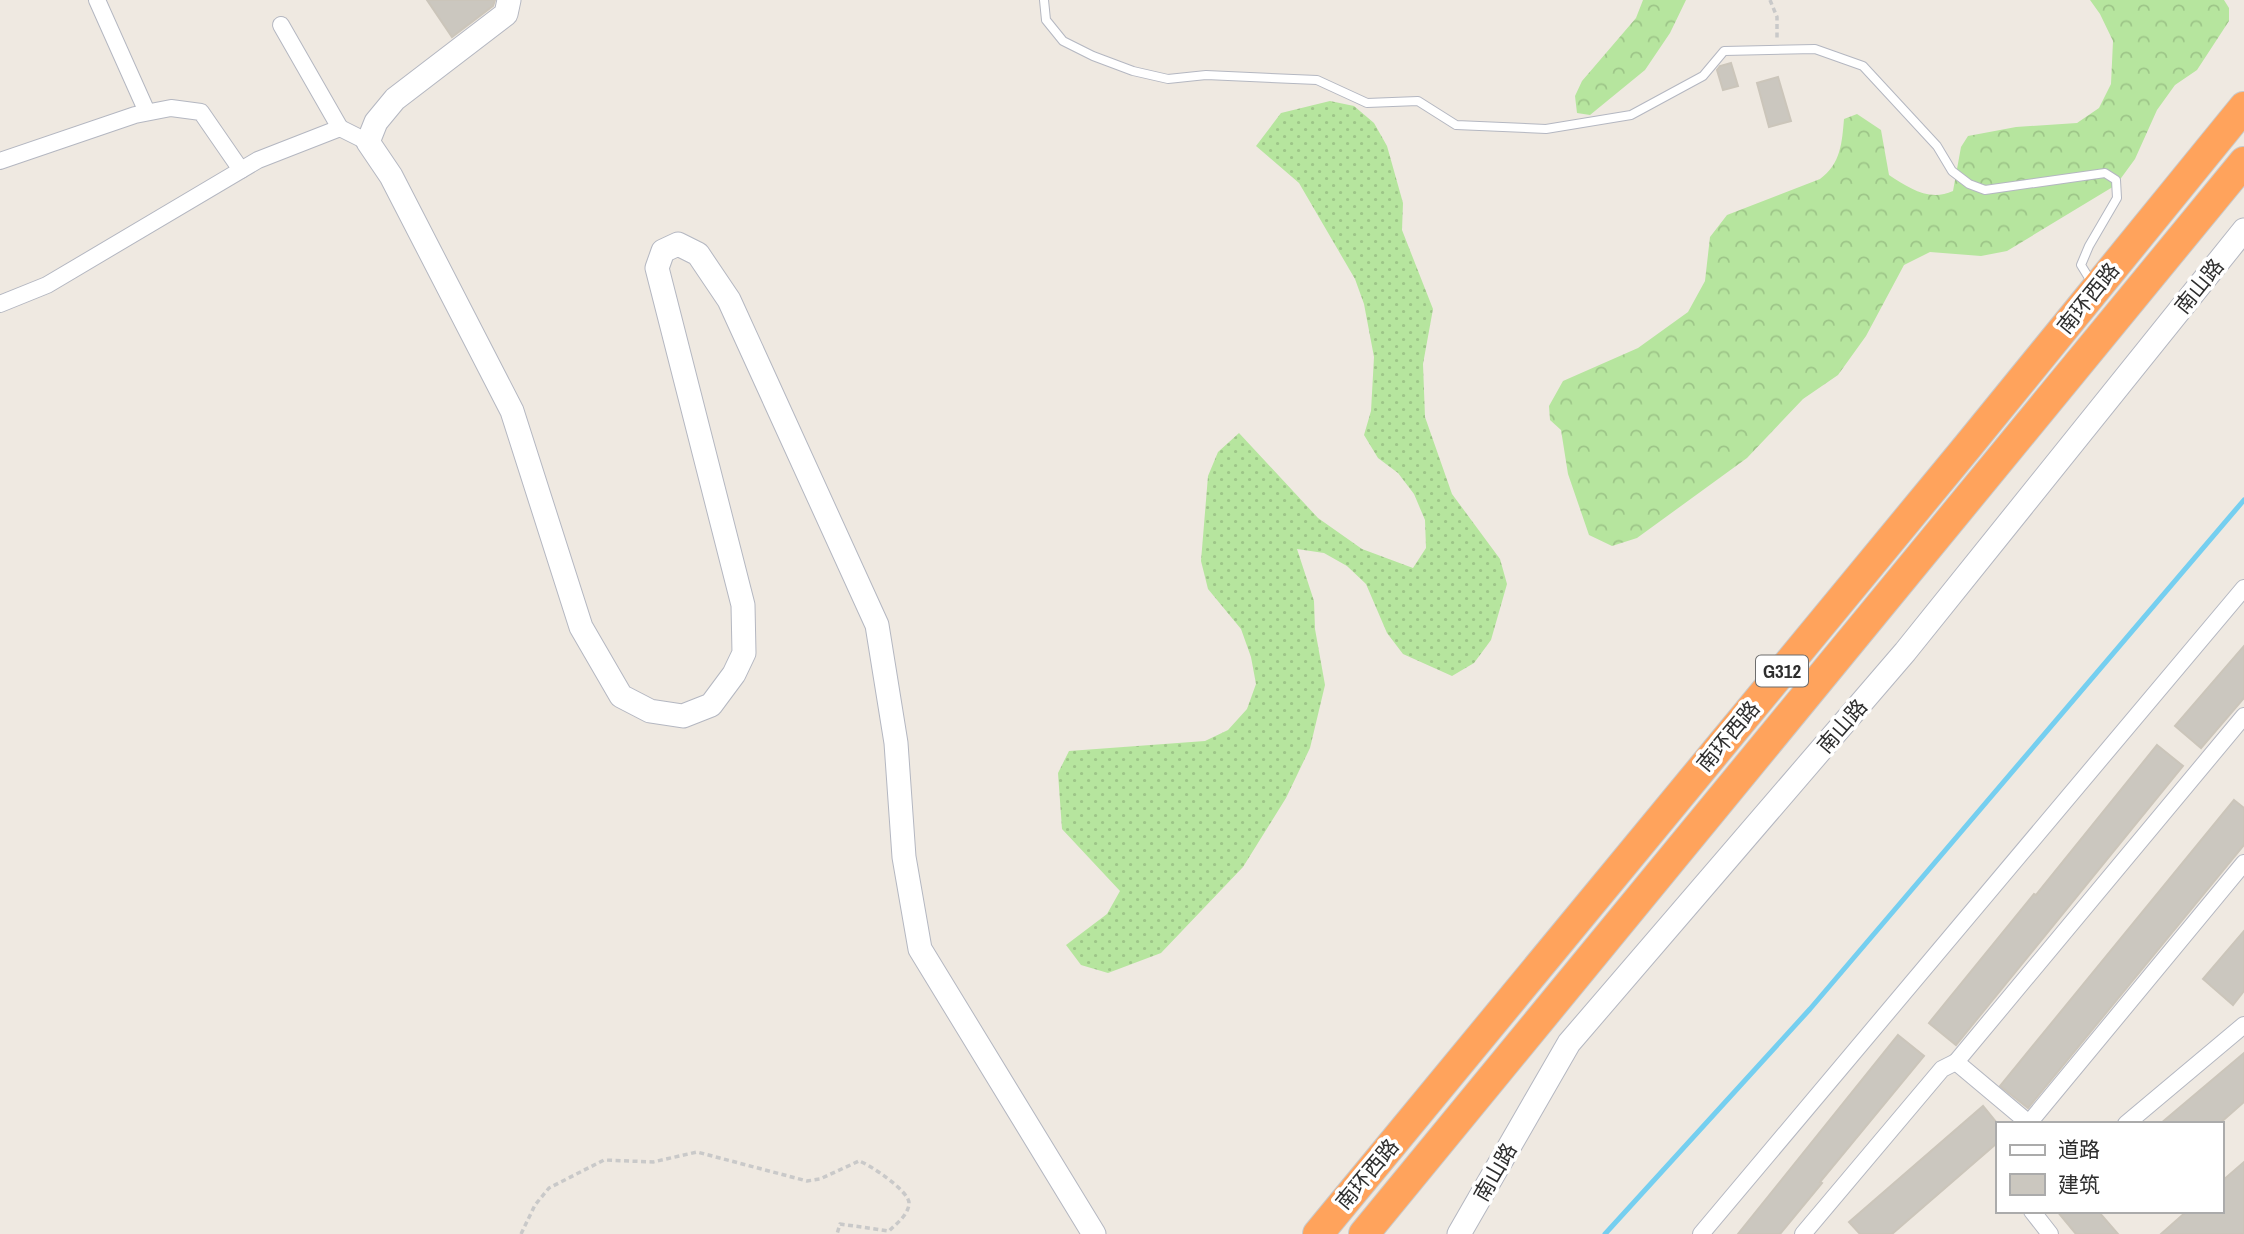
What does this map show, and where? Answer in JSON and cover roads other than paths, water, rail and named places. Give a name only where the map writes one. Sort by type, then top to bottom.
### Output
[{"type":"highway","name":"南环西路","points":[[1318,1234],[2244,107]]},
{"type":"highway","name":"南环西路","points":[[1364,1234],[2244,162]]},
{"type":"street","points":[[97,0],[147,112]]},
{"type":"street","points":[[368,142],[376,122],[395,99],[506,14],[509,0]]},
{"type":"street","points":[[281,25],[340,128],[368,142],[391,176],[512,411],[581,628],[621,696],[650,711],[682,716],[711,705],[734,674],[744,653],[743,605],[663,295],[657,268],[663,251],[678,244],[698,254],[729,300],[877,625],[896,743],[904,857],[920,949],[1094,1234]]},
{"type":"street","points":[[0,161],[147,112],[172,108],[201,112],[242,170]]},
{"type":"street","points":[[0,304],[47,285],[258,160],[340,128]]},
{"type":"street","name":"南山路","points":[[1459,1234],[1569,1043],[1905,652],[2244,230]]},
{"type":"street","points":[[1701,1234],[2244,588]]},
{"type":"street","points":[[1804,1234],[1942,1069],[1956,1062],[2244,716]]},
{"type":"street","points":[[2032,1122],[2244,863]]},
{"type":"street","points":[[2128,1122],[2244,1026]]},
{"type":"street","points":[[1956,1062],[2028,1122]]},
{"type":"street","points":[[2034,1213],[2050,1234]]},
{"type":"lane","points":[[1044,0],[1046,20],[1063,40],[1093,56],[1133,71],[1168,79],[1206,75],[1317,80],[1367,103],[1418,101],[1456,125],[1546,129],[1631,115],[1703,76],[1724,51],[1815,49],[1863,66],[1937,146],[1952,171],[1969,184],[1985,190],[2105,173],[2116,180],[2117,198],[2081,265],[2096,289]]},
{"type":"waterway","points":[[1605,1234],[1810,1009],[2244,500]]}]
